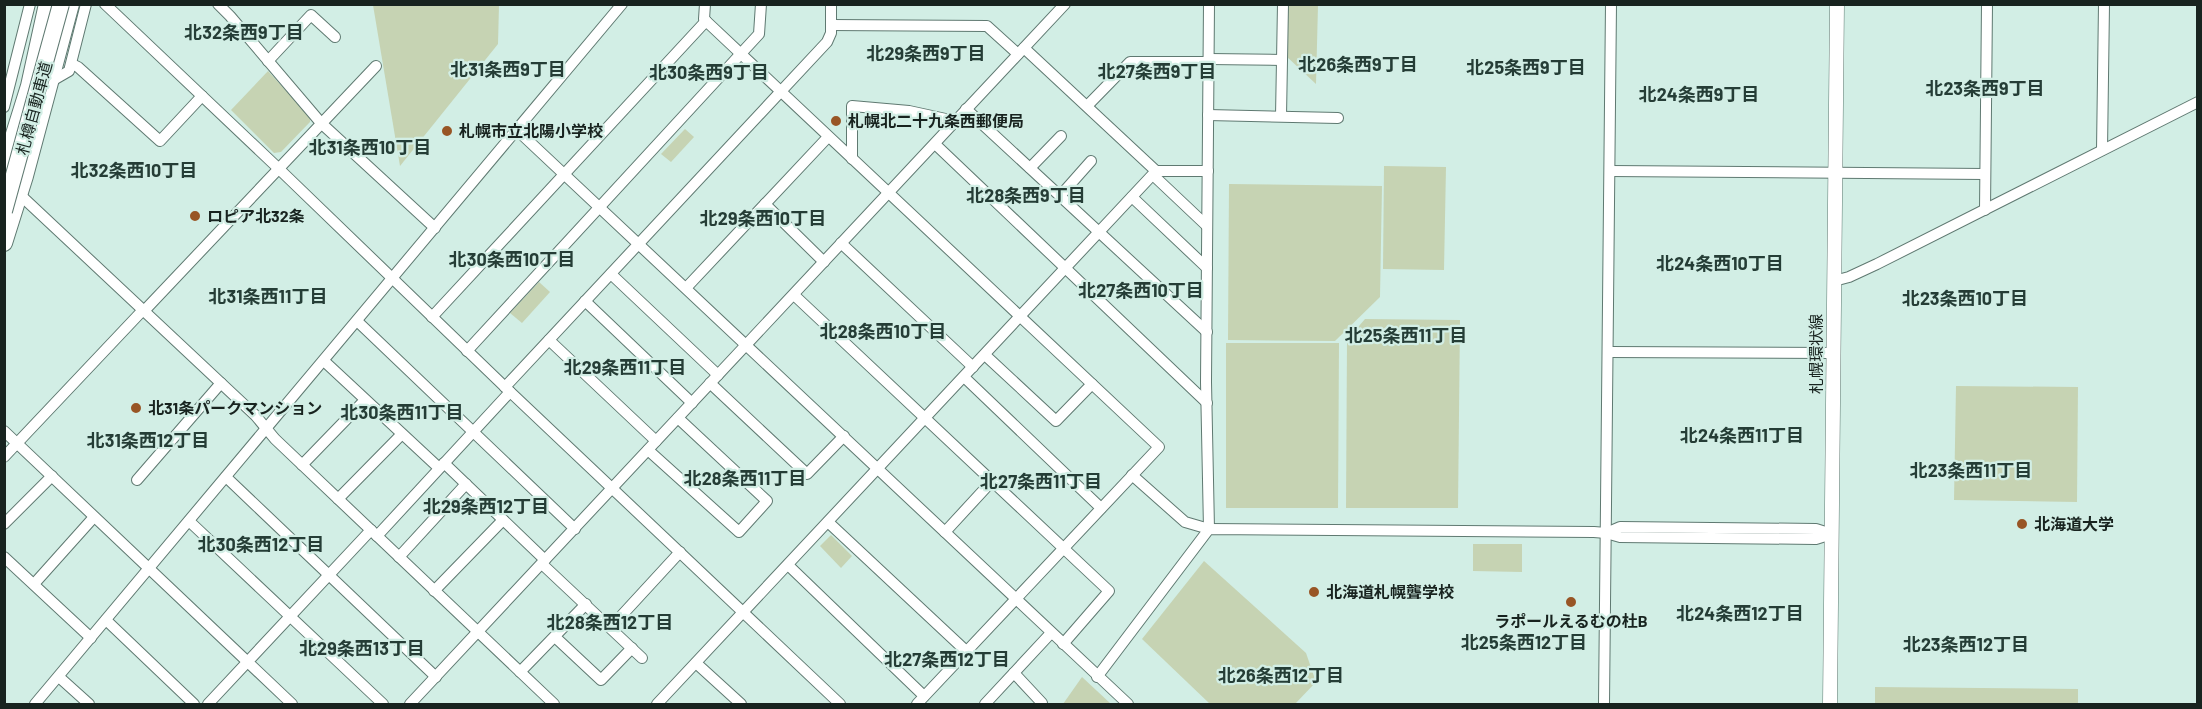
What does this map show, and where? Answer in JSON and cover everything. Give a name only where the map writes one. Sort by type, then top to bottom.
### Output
[{"type":"highway","points":[[29,85],[41,4]]},
{"type":"highway","points":[[4,142],[33,44],[41,4]]},
{"type":"highway","name":"札樽自動車道","points":[[4,166],[29,85],[47,4]]},
{"type":"highway","name":"札樽自動車道","points":[[4,211],[63,4]]},
{"type":"highway","points":[[4,243],[20,194],[71,4]]},
{"type":"main road","name":"札幌環状線","points":[[1830,705],[1836,4]]},
{"type":"street","points":[[4,107],[7,86],[30,4]]},
{"type":"street","points":[[50,82],[69,71],[86,4]]},
{"type":"street","points":[[105,4],[507,390],[840,705]]},
{"type":"street","points":[[35,705],[622,4]]},
{"type":"street","points":[[705,4],[704,19],[706,21],[1159,447],[920,700],[788,565]]},
{"type":"street","points":[[467,351],[759,34],[761,4]]},
{"type":"street","points":[[208,705],[329,576],[442,466],[549,340],[827,42],[831,33],[831,4]]},
{"type":"street","points":[[410,705],[1065,4]]},
{"type":"street","points":[[1097,677],[1209,529],[1206,332],[1209,4]]},
{"type":"street","points":[[1281,116],[1283,4]]},
{"type":"street","points":[[1604,705],[1611,4]]},
{"type":"street","points":[[1985,210],[1987,4]]},
{"type":"street","points":[[2102,150],[2104,4]]},
{"type":"street","points":[[220,5],[321,123],[435,228]]},
{"type":"street","points":[[268,61],[311,15],[335,37]]},
{"type":"street","points":[[432,317],[566,175],[706,21]]},
{"type":"street","points":[[831,25],[987,26],[1087,106],[1207,226]]},
{"type":"street","points":[[1087,106],[1130,62],[1282,60]]},
{"type":"street","points":[[72,64],[160,141],[202,96]]},
{"type":"street","points":[[4,457],[376,66]]},
{"type":"street","points":[[1834,281],[1849,277],[2198,102]]},
{"type":"street","points":[[852,159],[852,106],[909,111],[955,121]]},
{"type":"street","points":[[966,110],[1100,231],[1206,332]]},
{"type":"street","points":[[1208,115],[1338,118]]},
{"type":"street","points":[[517,130],[1128,705]]},
{"type":"street","points":[[1030,168],[1061,136]]},
{"type":"street","points":[[686,288],[828,137]]},
{"type":"street","points":[[934,144],[1207,403]]},
{"type":"street","points":[[1060,196],[1091,161]]},
{"type":"street","points":[[657,705],[1155,173],[1208,171]]},
{"type":"street","points":[[1610,171],[1985,174]]},
{"type":"street","points":[[4,179],[221,383],[338,499],[554,705]]},
{"type":"street","points":[[1132,197],[1207,268]]},
{"type":"street","points":[[765,204],[824,261]]},
{"type":"street","points":[[841,243],[973,367]]},
{"type":"street","points":[[611,274],[807,474],[843,436]]},
{"type":"street","points":[[794,295],[1109,591],[1063,644]]},
{"type":"street","points":[[585,301],[692,403]]},
{"type":"street","points":[[357,321],[575,529]]},
{"type":"street","points":[[549,340],[739,532],[767,501],[678,418]]},
{"type":"street","points":[[1609,352],[1833,353]]},
{"type":"street","points":[[985,355],[1056,421],[1092,384]]},
{"type":"street","points":[[324,361],[401,435],[466,484],[642,658]]},
{"type":"street","points":[[964,377],[1101,508]]},
{"type":"street","points":[[137,480],[221,383]]},
{"type":"street","points":[[303,465],[365,400]]},
{"type":"street","points":[[4,431],[292,705]]},
{"type":"street","points":[[338,499],[401,435]]},
{"type":"street","points":[[1132,475],[1185,522],[1209,529],[1606,533],[1620,537],[1737,539],[1816,539],[1832,534]]},
{"type":"street","points":[[4,524],[52,476]]},
{"type":"street","points":[[226,477],[436,677]]},
{"type":"street","points":[[945,532],[992,481]]},
{"type":"street","points":[[399,557],[466,484]]},
{"type":"street","points":[[33,584],[94,517]]},
{"type":"street","points":[[434,591],[503,520]]},
{"type":"street","points":[[189,521],[383,705]]},
{"type":"street","points":[[828,522],[966,651]]},
{"type":"street","points":[[611,627],[680,552]]},
{"type":"street","points":[[4,557],[91,638]]},
{"type":"street","points":[[520,672],[586,604]]},
{"type":"street","points":[[106,621],[194,705]]},
{"type":"street","points":[[985,705],[1051,633]]},
{"type":"street","points":[[555,636],[601,680],[632,648]]},
{"type":"street","points":[[696,663],[741,705]]},
{"type":"street","points":[[1014,673],[1042,703],[1040,705]]},
{"type":"street","points":[[59,676],[89,705]]},
{"type":"green space","points":[[373,5],[499,5],[498,44],[400,166]]},
{"type":"green space","points":[[1286,5],[1318,5],[1316,84],[1285,55]]},
{"type":"green space","points":[[268,71],[310,117],[310,122],[281,152],[274,153],[231,110]]},
{"type":"green space","points":[[685,129],[694,137],[671,162],[661,154]]},
{"type":"green space","points":[[1384,166],[1446,167],[1444,270],[1383,269]]},
{"type":"green space","points":[[1229,184],[1382,186],[1380,297],[1335,341],[1228,340]]},
{"type":"green space","points":[[539,282],[550,292],[522,323],[510,313]]},
{"type":"green space","points":[[1365,319],[1460,320],[1458,508],[1346,508],[1347,340]]},
{"type":"green space","points":[[1226,343],[1339,343],[1338,508],[1226,508]]},
{"type":"green space","points":[[1956,386],[2078,387],[2077,502],[1954,500]]},
{"type":"green space","points":[[831,535],[852,556],[841,568],[820,546]]},
{"type":"green space","points":[[1473,544],[1522,544],[1522,572],[1473,571]]},
{"type":"green space","points":[[1204,561],[1306,653],[1316,682],[1295,704],[1210,704],[1142,639]]},
{"type":"green space","points":[[1082,677],[1111,704],[1063,704]]},
{"type":"green space","points":[[1875,687],[2078,689],[2078,704],[1875,704]]},
{"type":"place","name":"札幌北二十九条西郵便局","points":[[836,121]]},
{"type":"place","name":"札幌市立北陽小学校","points":[[447,131]]},
{"type":"place","name":"ロピア北32条","points":[[195,216]]},
{"type":"place","name":"北31条パークマンション","points":[[136,408]]},
{"type":"place","name":"北海道大学","points":[[2022,524]]},
{"type":"place","name":"北海道札幌聾学校","points":[[1314,592]]},
{"type":"place","name":"ラポールえるむの杜B","points":[[1571,602]]},
{"type":"district","name":"北32条西9丁目","points":[[244,33]]},
{"type":"district","name":"北29条西9丁目","points":[[926,54]]},
{"type":"district","name":"北26条西9丁目","points":[[1358,65]]},
{"type":"district","name":"北25条西9丁目","points":[[1526,68]]},
{"type":"district","name":"北31条西9丁目","points":[[508,70]]},
{"type":"district","name":"北27条西9丁目","points":[[1157,72]]},
{"type":"district","name":"北30条西9丁目","points":[[709,73]]},
{"type":"district","name":"北23条西9丁目","points":[[1985,89]]},
{"type":"district","name":"北24条西9丁目","points":[[1699,95]]},
{"type":"district","name":"北31条西10丁目","points":[[370,148]]},
{"type":"district","name":"北32条西10丁目","points":[[134,171]]},
{"type":"district","name":"北28条西9丁目","points":[[1026,196]]},
{"type":"district","name":"北29条西10丁目","points":[[763,219]]},
{"type":"district","name":"北30条西10丁目","points":[[512,260]]},
{"type":"district","name":"北24条西10丁目","points":[[1720,264]]},
{"type":"district","name":"北27条西10丁目","points":[[1141,291]]},
{"type":"district","name":"北31条西11丁目","points":[[268,297]]},
{"type":"district","name":"北23条西10丁目","points":[[1965,299]]},
{"type":"district","name":"北28条西10丁目","points":[[883,332]]},
{"type":"district","name":"北25条西11丁目","points":[[1406,336]]},
{"type":"district","name":"北29条西11丁目","points":[[625,368]]},
{"type":"district","name":"北30条西11丁目","points":[[402,413]]},
{"type":"district","name":"北24条西11丁目","points":[[1742,436]]},
{"type":"district","name":"北31条西12丁目","points":[[148,441]]},
{"type":"district","name":"北23条西11丁目","points":[[1971,471]]},
{"type":"district","name":"北28条西11丁目","points":[[745,479]]},
{"type":"district","name":"北27条西11丁目","points":[[1041,482]]},
{"type":"district","name":"北29条西12丁目","points":[[486,507]]},
{"type":"district","name":"北30条西12丁目","points":[[261,545]]},
{"type":"district","name":"北24条西12丁目","points":[[1740,614]]},
{"type":"district","name":"北28条西12丁目","points":[[610,623]]},
{"type":"district","name":"北25条西12丁目","points":[[1524,643]]},
{"type":"district","name":"北23条西12丁目","points":[[1966,645]]},
{"type":"district","name":"北29条西13丁目","points":[[362,649]]},
{"type":"district","name":"北27条西12丁目","points":[[947,660]]},
{"type":"district","name":"北26条西12丁目","points":[[1281,676]]}]
